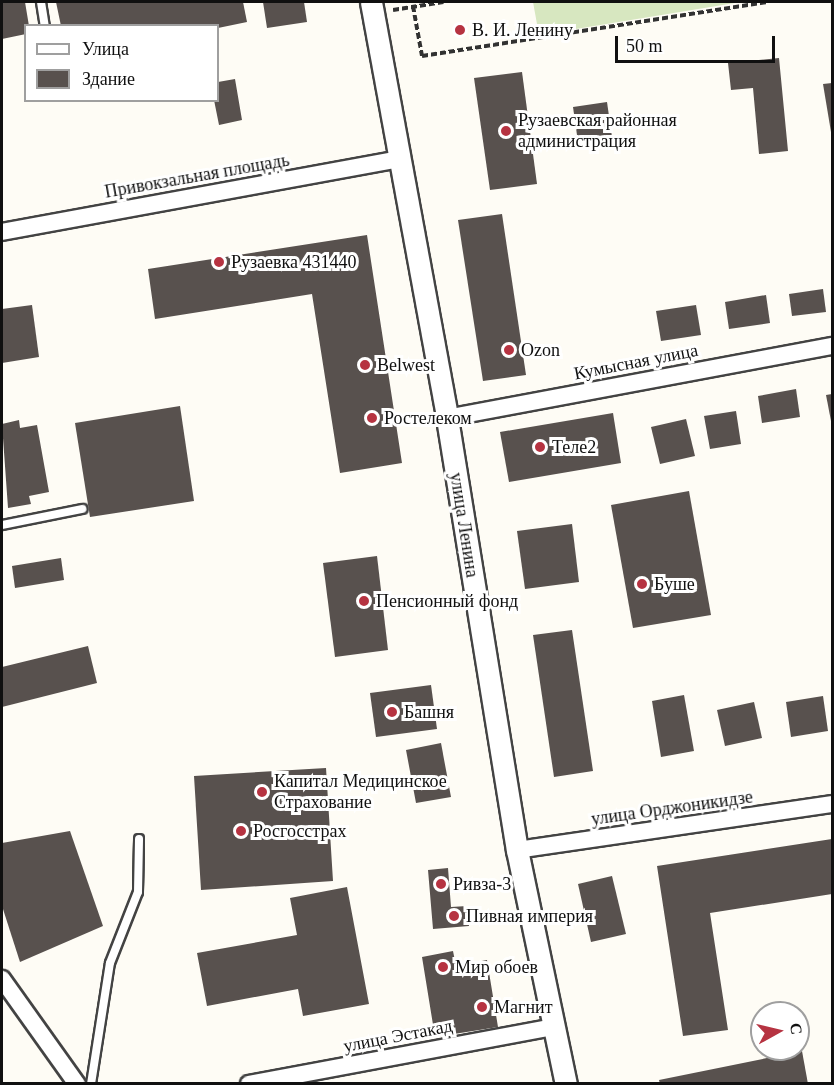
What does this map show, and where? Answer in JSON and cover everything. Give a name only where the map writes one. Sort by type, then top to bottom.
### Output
[{"type":"street","name":"улица Ленина","points":[[372,7],[447,418],[517,850],[566,1083]]},
{"type":"street","name":"Привокзальная площадь","points":[[2,232],[399,159]]},
{"type":"street","name":"Кумысная улица","points":[[447,418],[832,346]]},
{"type":"street","name":"улица Орджоникидзе","points":[[517,850],[832,804]]},
{"type":"street","points":[[2,979],[77,1083]]},
{"type":"street","name":"улица Эстакад","points":[[249,1083],[554,1027]]},
{"type":"lane","points":[[41,2],[45,24]]},
{"type":"lane","points":[[2,525],[82,509]]},
{"type":"lane","points":[[91,1083],[110,963],[138,892],[139,839]]},
{"type":"path","points":[[372,7],[413,6],[443,2]]},
{"type":"path","points":[[413,6],[422,56],[766,2]]},
{"type":"green space","points":[[533,2],[741,2],[539,35]]},
{"type":"building","points":[[2,2],[25,2],[29,24],[24,24],[24,34],[2,39]]},
{"type":"building","points":[[56,2],[243,2],[247,22],[219,28],[219,24],[61,24]]},
{"type":"building","points":[[263,2],[304,2],[307,22],[267,28]]},
{"type":"building","points":[[779,58],[788,151],[759,154],[753,88],[731,90],[728,63]]},
{"type":"building","name":"Рузаевская районная администрация","points":[[522,72],[537,184],[490,190],[474,78]]},
{"type":"building","points":[[235,79],[242,120],[219,125],[214,102],[219,102],[219,82]]},
{"type":"building","points":[[832,83],[832,132],[831,132],[823,84]]},
{"type":"building","points":[[607,102],[613,144],[579,149],[573,107]]},
{"type":"building","points":[[502,214],[526,375],[483,381],[458,220]]},
{"type":"building","points":[[367,235],[402,463],[340,473],[312,294],[155,319],[148,269]]},
{"type":"building","points":[[823,289],[826,312],[792,316],[789,294]]},
{"type":"building","points":[[766,295],[770,323],[729,329],[725,302]]},
{"type":"building","points":[[32,305],[39,357],[2,363],[2,309]]},
{"type":"building","points":[[696,305],[701,335],[661,341],[656,311]]},
{"type":"building","points":[[796,389],[800,417],[762,423],[758,396]]},
{"type":"building","points":[[832,394],[832,420],[831,421],[826,395]]},
{"type":"building","points":[[180,406],[194,501],[90,517],[75,423]]},
{"type":"building","points":[[736,411],[741,444],[710,449],[704,416]]},
{"type":"building","points":[[613,413],[621,463],[509,482],[500,432]]},
{"type":"building","points":[[686,419],[695,456],[660,464],[651,427]]},
{"type":"building","points":[[19,420],[20,428],[37,425],[49,492],[29,496],[31,504],[8,508],[2,424]]},
{"type":"building","points":[[689,491],[711,615],[633,628],[611,505]]},
{"type":"building","points":[[572,524],[579,582],[525,589],[517,531]]},
{"type":"building","points":[[377,556],[388,650],[335,657],[323,563]]},
{"type":"building","points":[[61,558],[64,580],[15,588],[12,566]]},
{"type":"building","points":[[572,630],[593,771],[554,777],[533,635]]},
{"type":"building","points":[[88,646],[97,683],[2,707],[2,667]]},
{"type":"building","points":[[431,685],[437,729],[376,737],[370,693]]},
{"type":"building","points":[[684,695],[694,751],[661,757],[652,701]]},
{"type":"building","points":[[823,696],[828,731],[791,737],[786,702]]},
{"type":"building","points":[[754,702],[762,738],[725,746],[717,710]]},
{"type":"building","points":[[441,743],[451,797],[416,803],[406,750]]},
{"type":"building","points":[[326,768],[333,881],[201,890],[194,776]]},
{"type":"building","points":[[70,831],[103,926],[20,962],[2,906],[2,843]]},
{"type":"building","points":[[832,839],[832,894],[710,913],[728,1030],[683,1036],[657,866]]},
{"type":"building","points":[[448,868],[451,907],[467,906],[469,926],[433,929],[428,870]]},
{"type":"building","points":[[612,876],[626,934],[591,942],[578,884]]},
{"type":"building","points":[[347,887],[369,1004],[303,1016],[298,989],[207,1006],[197,953],[297,935],[290,898]]},
{"type":"building","points":[[453,951],[456,966],[487,960],[498,1027],[435,1037],[422,957]]},
{"type":"building","points":[[753,1061],[804,1061],[808,1084],[660,1084],[659,1080]]},
{"type":"place","name":"В. И. Ленину","points":[[460,30]]},
{"type":"place","name":"Рузаевская районная администрация","points":[[506,131]]},
{"type":"place","name":"Рузаевка 431440","points":[[219,262]]},
{"type":"place","name":"Ozon","points":[[509,350]]},
{"type":"place","name":"Belwest","points":[[365,365]]},
{"type":"place","name":"Ростелеком","points":[[372,418]]},
{"type":"place","name":"Теле2","points":[[540,447]]},
{"type":"place","name":"Буше","points":[[642,584]]},
{"type":"place","name":"Пенсионный фонд","points":[[364,601]]},
{"type":"place","name":"Башня","points":[[392,712]]},
{"type":"place","name":"Капитал Медицинское Страхование","points":[[262,792]]},
{"type":"place","name":"Росгосстрах","points":[[241,831]]},
{"type":"place","name":"Ривза-3","points":[[441,884]]},
{"type":"place","name":"Пивная империя","points":[[454,916]]},
{"type":"place","name":"Мир обоев","points":[[443,967]]},
{"type":"place","name":"Магнит","points":[[482,1007]]}]
